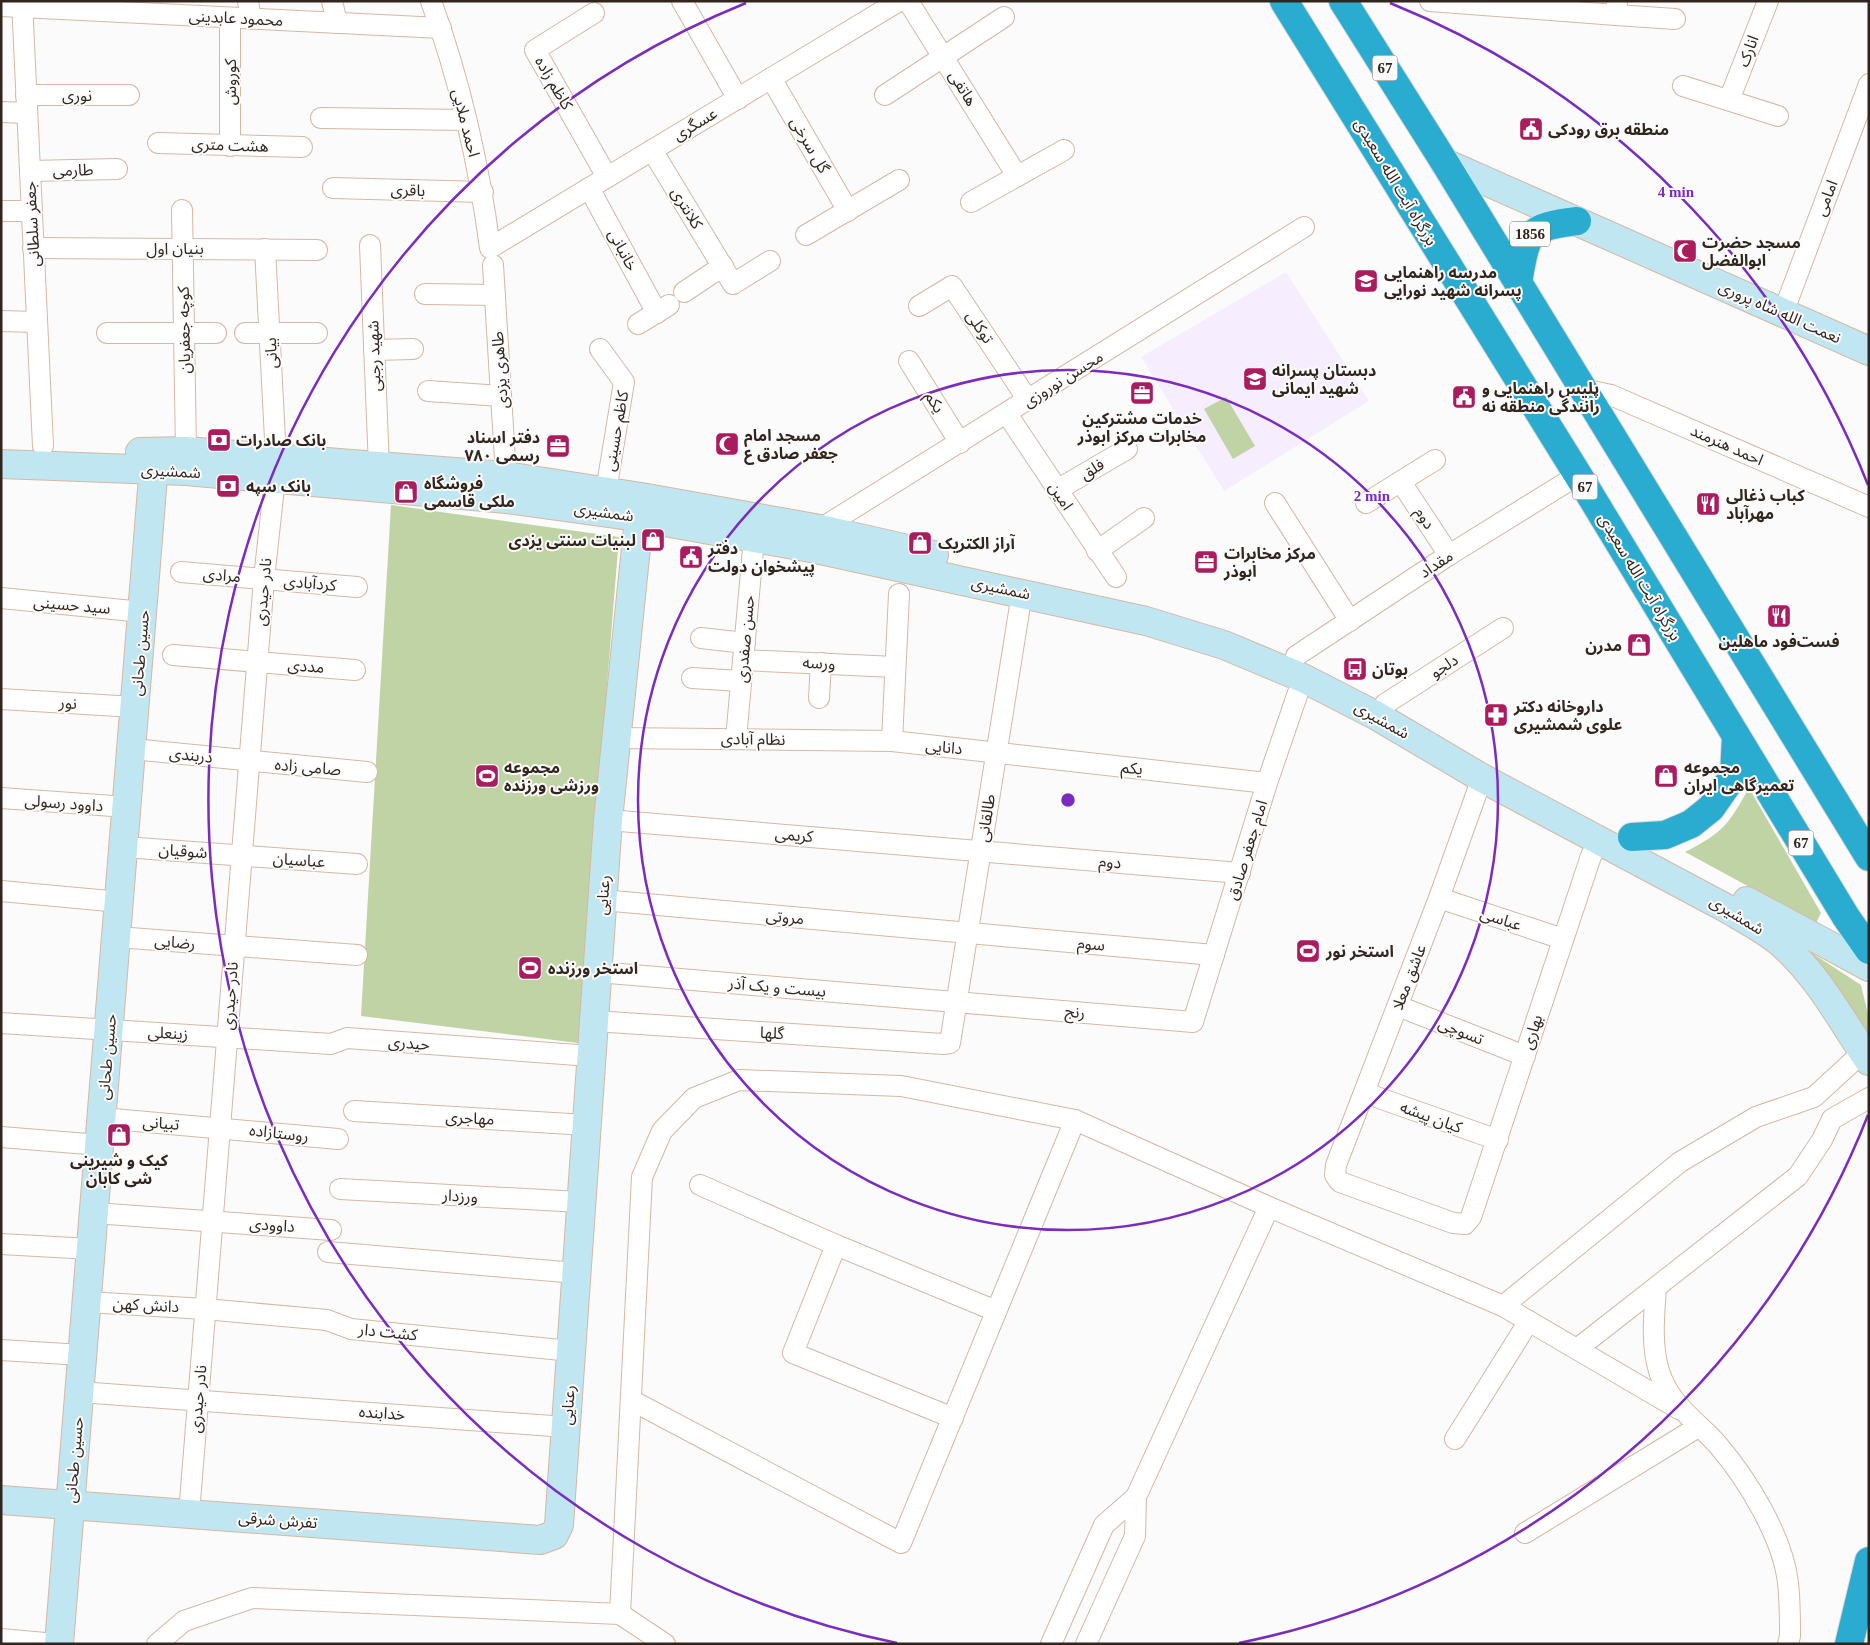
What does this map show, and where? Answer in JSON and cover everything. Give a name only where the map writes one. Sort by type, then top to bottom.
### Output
[{"type":"highway","name":"بزرگراه آیت الله سعیدی","points":[[1284,1],[1578,475],[1846,917],[1869,950]]},
{"type":"highway","name":"67","points":[[1343,1],[1445,162],[1869,857]]},
{"type":"highway","name":"1856","points":[[1518,282],[1524,249],[1530,234],[1541,227],[1577,221]]},
{"type":"highway","points":[[1632,837],[1665,835],[1691,824],[1711,808],[1734,775],[1736,736]]},
{"type":"highway","points":[[1849,1644],[1869,1561]]},
{"type":"highway","points":[[1862,1644],[1869,1632]]},
{"type":"main road","name":"نعمت الله شاه پروری","points":[[1445,162],[1869,351]]},
{"type":"main road","name":"شمشیری","points":[[1,446],[43,455],[186,461],[507,488],[639,507],[818,539],[1024,584],[1299,667],[1381,710],[1485,769],[1599,840],[1724,907],[1781,943],[1800,962],[1825,994],[1866,1057]]},
{"type":"main road","name":"شمشیری","points":[[1,464],[43,455]]},
{"type":"main road","name":"حسین طحانی","points":[[57,1644],[87,1302],[155,461]]},
{"type":"main road","name":"رعنایی","points":[[554,1536],[559,1525],[608,820],[639,507]]},
{"type":"main road","name":"شمشیری","points":[[1485,769],[1632,837],[1869,967]]},
{"type":"main road","name":"تفرش شرقی","points":[[1,1500],[540,1540],[554,1536]]},
{"type":"street","points":[[332,1],[337,23]]},
{"type":"street","name":"احمد ملایی","points":[[431,1],[441,28],[466,120],[483,192],[492,256]]},
{"type":"street","points":[[682,1],[738,99]]},
{"type":"street","name":"عسگری","points":[[492,256],[589,188],[900,1]]},
{"type":"street","name":"هاتفی","points":[[908,1],[1017,176]]},
{"type":"street","points":[[1430,1],[1617,8],[1675,19]]},
{"type":"street","name":"انارک","points":[[1729,100],[1768,1]]},
{"type":"street","name":"محمود عابدینی","points":[[1,6],[22,4],[150,8],[230,18],[249,10],[337,23],[441,28]]},
{"type":"street","name":"جعفر سلطانی","points":[[22,4],[43,455]]},
{"type":"street","name":"کاظم زاده","points":[[594,14],[535,50],[607,177]]},
{"type":"street","points":[[885,95],[1004,17]]},
{"type":"street","name":"کوروش","points":[[230,18],[230,146]]},
{"type":"street","name":"گل سرخی","points":[[771,78],[848,210]]},
{"type":"street","name":"امامی","points":[[1783,313],[1869,84]]},
{"type":"street","points":[[1683,86],[1778,116]]},
{"type":"street","name":"نوری","points":[[1,112],[27,104],[129,95]]},
{"type":"street","points":[[321,118],[466,120]]},
{"type":"street","name":"هشت متری","points":[[158,143],[302,147]]},
{"type":"street","name":"کلانتری","points":[[652,150],[733,284],[770,261]]},
{"type":"street","points":[[971,202],[1064,150]]},
{"type":"street","name":"طارمی","points":[[30,171],[117,169]]},
{"type":"street","points":[[806,235],[899,180]]},
{"type":"street","name":"باقری","points":[[333,188],[483,192]]},
{"type":"street","name":"خانبانی","points":[[589,188],[670,303]]},
{"type":"street","name":"کوچه جعفریان","points":[[182,210],[186,461]]},
{"type":"street","points":[[1,211],[31,211]]},
{"type":"street","name":"محسن نوروزی","points":[[818,539],[960,443],[1304,227]]},
{"type":"street","name":"شهید رجبی","points":[[370,244],[378,477]]},
{"type":"street","name":"بنیان اول","points":[[33,248],[317,250]]},
{"type":"street","name":"بیانی","points":[[265,249],[275,468]]},
{"type":"street","name":"طاهری یزدی","points":[[492,256],[507,488]]},
{"type":"street","points":[[638,324],[723,266]]},
{"type":"street","name":"توکلی","points":[[919,306],[952,286],[1028,400]]},
{"type":"street","points":[[425,294],[494,295]]},
{"type":"street","points":[[1,321],[36,322]]},
{"type":"street","points":[[107,333],[216,333]]},
{"type":"street","points":[[245,333],[318,333]]},
{"type":"street","name":"کاظم حسینی","points":[[600,349],[624,382],[604,502]]},
{"type":"street","points":[[374,350],[413,350]]},
{"type":"street","name":"یکم","points":[[909,360],[960,443]]},
{"type":"street","name":"احمد هنرمند","points":[[1583,389],[1611,395],[1869,507]]},
{"type":"street","points":[[428,391],[501,396]]},
{"type":"street","name":"امین","points":[[1007,414],[1116,577]]},
{"type":"street","name":"فلق","points":[[1057,490],[1126,449]]},
{"type":"street","points":[[1366,503],[1435,460]]},
{"type":"street","name":"نادر حیدری","points":[[189,1514],[257,662],[275,468]]},
{"type":"street","name":"مقداد","points":[[1299,667],[1350,621],[1449,555],[1578,475]]},
{"type":"street","name":"دوم","points":[[1401,482],[1449,555]]},
{"type":"street","points":[[1275,503],[1350,621]]},
{"type":"street","points":[[1097,551],[1144,518]]},
{"type":"street","name":"حسن صفدری","points":[[736,739],[756,528]]},
{"type":"street","name":"مرادی","points":[[181,572],[264,579]]},
{"type":"street","name":"کردآبادی","points":[[264,579],[357,587]]},
{"type":"street","name":"طالقانی","points":[[950,1043],[1024,584]]},
{"type":"street","points":[[892,741],[899,594]]},
{"type":"street","name":"سید حسینی","points":[[1,598],[143,612]]},
{"type":"street","name":"دلجو","points":[[1381,710],[1503,628]]},
{"type":"street","name":"ورسه","points":[[701,638],[744,651],[821,663],[896,667]]},
{"type":"street","name":"مددی","points":[[173,655],[355,670]]},
{"type":"street","points":[[819,698],[821,663]]},
{"type":"street","name":"امام جعفر صادق","points":[[1193,1022],[1267,783],[1299,667]]},
{"type":"street","points":[[692,678],[741,681]]},
{"type":"street","name":"نور","points":[[1,698],[136,707]]},
{"type":"street","name":"نظام آبادی","points":[[615,738],[892,741]]},
{"type":"street","name":"دانایی","points":[[892,741],[997,752]]},
{"type":"street","name":"دربندی","points":[[132,749],[249,761]]},
{"type":"street","name":"یکم","points":[[997,752],[1267,783]]},
{"type":"street","name":"صامی زاده","points":[[249,761],[367,772]]},
{"type":"street","name":"عاشق معلا","points":[[1465,1224],[1452,1223],[1340,1182],[1334,1175],[1336,1165],[1439,898],[1485,769]]},
{"type":"street","name":"داوود رسولی","points":[[1,798],[127,807]]},
{"type":"street","name":"کریمی","points":[[608,820],[981,851]]},
{"type":"street","name":"بهاری","points":[[1465,1224],[1472,1217],[1563,939],[1591,856],[1599,840]]},
{"type":"street","name":"شوقیان","points":[[124,847],[242,855]]},
{"type":"street","name":"دوم","points":[[981,851],[1240,873]]},
{"type":"street","name":"عباسیان","points":[[242,855],[357,864]]},
{"type":"street","points":[[1,891],[120,902]]},
{"type":"street","name":"عباسی","points":[[1439,898],[1563,939]]},
{"type":"street","name":"مروتی","points":[[602,900],[968,933]]},
{"type":"street","name":"سوم","points":[[968,933],[1214,955]]},
{"type":"street","name":"رضایی","points":[[117,937],[357,955]]},
{"type":"street","name":"بیست و یک آذر","points":[[597,972],[957,1002]]},
{"type":"street","name":"رنج","points":[[957,1002],[1193,1022]]},
{"type":"street","name":"تسوچی","points":[[1398,1006],[1524,1056]]},
{"type":"street","name":"گلها","points":[[594,1021],[950,1043]]},
{"type":"street","name":"زینعلی","points":[[1,1023],[227,1036]]},
{"type":"street","name":"حیدری","points":[[227,1036],[331,1044],[347,1038],[591,1056]]},
{"type":"street","points":[[1503,1306],[1680,1162],[1756,1117],[1814,1097],[1866,1057]]},
{"type":"street","points":[[620,1614],[642,1177],[662,1131],[694,1098],[739,1080],[900,1086],[1075,1120],[1269,1208],[1503,1306],[1679,1409],[1717,1445],[1755,1496],[1774,1532],[1788,1581],[1790,1636],[1788,1644]]},
{"type":"street","name":"کیان پیشه","points":[[1365,1093],[1498,1140]]},
{"type":"street","points":[[1577,1349],[1798,1176],[1822,1140],[1832,1119],[1869,1098]]},
{"type":"street","name":"مهاجری","points":[[354,1112],[587,1125]]},
{"type":"street","name":"تبیانی","points":[[102,1118],[220,1127]]},
{"type":"street","points":[[631,1400],[901,1543],[1075,1120]]},
{"type":"street","name":"روستازاده","points":[[220,1127],[338,1139]]},
{"type":"street","points":[[1,1137],[100,1145]]},
{"type":"street","points":[[700,1185],[836,1245],[996,1311]]},
{"type":"street","name":"ورزدار","points":[[340,1189],[581,1202]]},
{"type":"street","points":[[1086,1644],[1135,1536],[1136,1497],[1269,1208]]},
{"type":"street","name":"داوودی","points":[[94,1213],[331,1230]]},
{"type":"street","points":[[1,1244],[91,1249]]},
{"type":"street","points":[[836,1245],[793,1353],[953,1418]]},
{"type":"street","points":[[328,1252],[576,1273]]},
{"type":"street","points":[[1656,1288],[1654,1331],[1659,1372],[1679,1409]]},
{"type":"street","name":"دانش کهن","points":[[87,1302],[205,1309]]},
{"type":"street","name":"کشت دار","points":[[205,1309],[327,1320],[352,1329],[571,1351]]},
{"type":"street","points":[[1455,1439],[1529,1321]]},
{"type":"street","points":[[1,1350],[82,1355]]},
{"type":"street","name":"خدابنده","points":[[79,1392],[198,1402],[327,1408],[566,1427]]},
{"type":"street","points":[[1526,1533],[1698,1427]]},
{"type":"street","points":[[1051,1644],[1104,1525],[1136,1497]]},
{"type":"street","points":[[157,1644],[184,1621],[252,1598],[620,1614],[665,1644]]},
{"type":"street","points":[[1,1639],[57,1644]]},
{"type":"shaded area","name":"دبستان پسرانه شهید ایمانی","points":[[1286,272],[1369,401],[1224,491],[1141,357]]},
{"type":"green space","points":[[1226,397],[1255,446],[1233,459],[1204,409]]},
{"type":"green space","name":"مجموعه ورزشی ورزنده","points":[[391,505],[619,537],[578,1043],[361,1016]]},
{"type":"green space","points":[[1749,788],[1821,913],[1816,923],[1685,852],[1717,833],[1724,826],[1736,811]]},
{"type":"green space","points":[[1775,929],[1861,985],[1869,1018],[1869,1040]]},
{"type":"place","name":"منطقه برق رودکی","points":[[1531,129]]},
{"type":"place","name":"مسجد حضرت ابوالفضل","points":[[1685,251]]},
{"type":"place","name":"مدرسه راهنمایی پسرانه شهید نورایی","points":[[1366,281]]},
{"type":"place","name":"دبستان پسرانه شهید ایمانی","points":[[1255,379]]},
{"type":"place","name":"خدمات مشترکین مخابرات مرکز ابوذر","points":[[1142,393]]},
{"type":"place","name":"پلیس راهنمایی و رانندگی منطقه نه","points":[[1464,397]]},
{"type":"place","name":"بانک صادرات","points":[[219,440]]},
{"type":"place","name":"مسجد امام جعفر صادق ع","points":[[727,444]]},
{"type":"place","name":"دفتر اسناد رسمی ۷۸۰","points":[[558,446]]},
{"type":"place","name":"بانک سپه","points":[[228,486]]},
{"type":"place","name":"فروشگاه ملکی قاسمی","points":[[406,492]]},
{"type":"place","name":"کباب ذغالی مهرآباد","points":[[1708,504]]},
{"type":"place","name":"لبنیات سنتی یزدی","points":[[653,540]]},
{"type":"place","name":"آراز الکتریک","points":[[920,543]]},
{"type":"place","name":"دفتر پیشخوان دولت","points":[[691,557]]},
{"type":"place","name":"مرکز مخابرات ابوذر","points":[[1206,562]]},
{"type":"place","name":"فست‌فود ماهلین","points":[[1779,616]]},
{"type":"place","name":"مدرن","points":[[1639,645]]},
{"type":"place","name":"بوتان","points":[[1355,669]]},
{"type":"place","name":"داروخانه دکتر علوی شمشیری","points":[[1496,715]]},
{"type":"place","name":"مجموعه ورزشی ورزنده","points":[[487,776]]},
{"type":"place","name":"مجموعه تعمیرگاهی ایران","points":[[1666,776]]},
{"type":"place","name":"استخر نور","points":[[1308,951]]},
{"type":"place","name":"استخر ورزنده","points":[[530,968]]},
{"type":"place","name":"کیک و شیرینی شی کابان","points":[[119,1135]]}]
